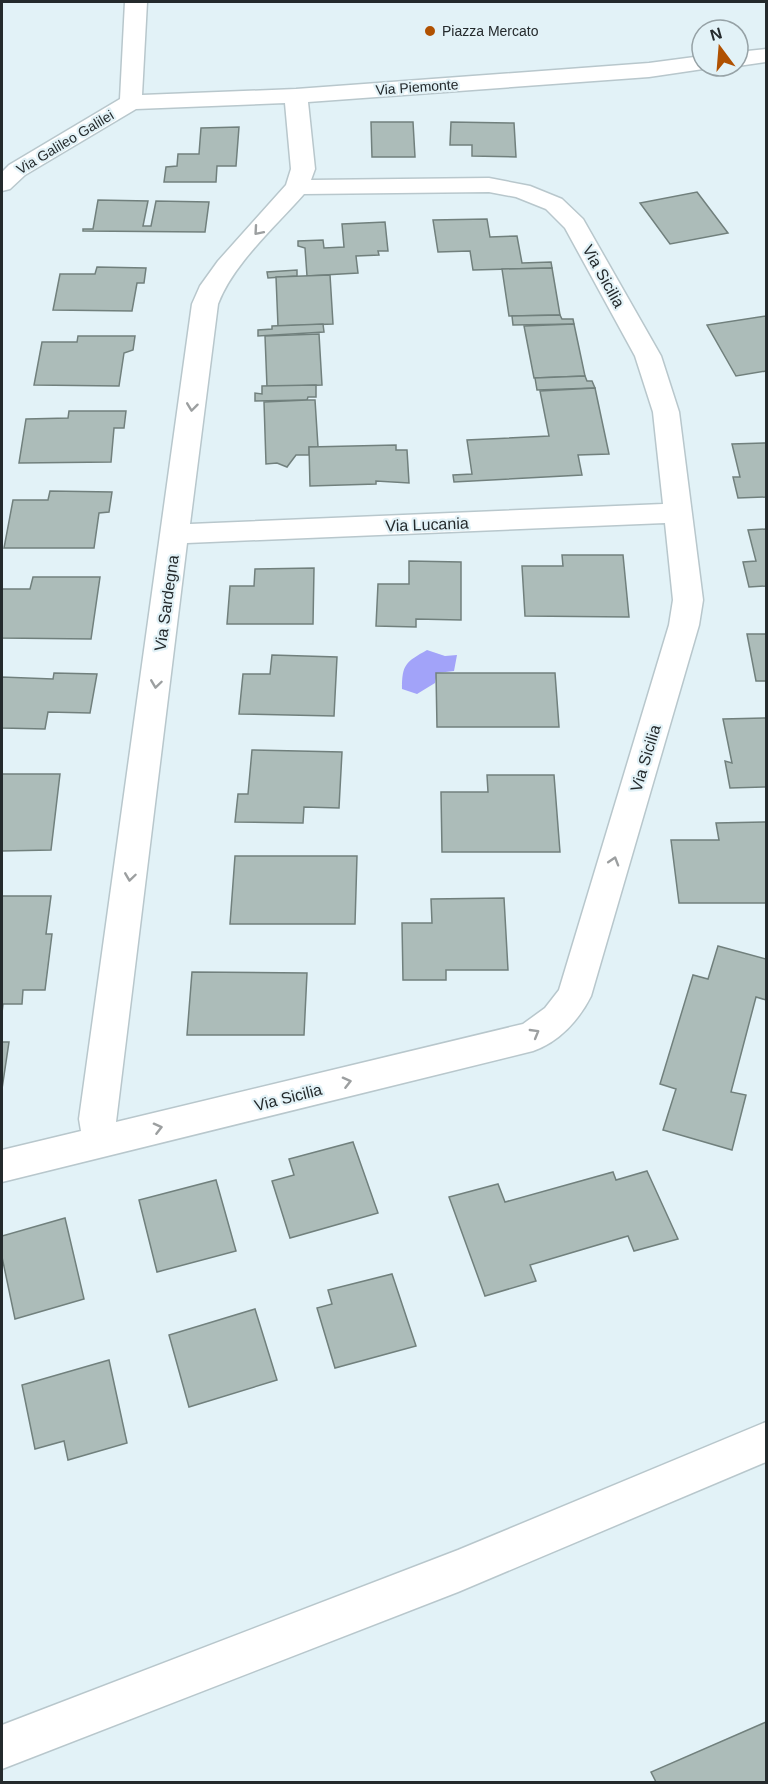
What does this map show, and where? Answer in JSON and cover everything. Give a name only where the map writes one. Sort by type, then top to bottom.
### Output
[{"type":"street","points":[[131,102],[136,2]]},
{"type":"street","points":[[750,58],[766,56]]},
{"type":"street","name":"Via Piemonte","points":[[131,102],[296,96],[690,64]]},
{"type":"street","points":[[296,96],[303,169],[297,187]]},
{"type":"street","name":"Via Galileo Galilei","points":[[2,184],[16,170],[131,102]]},
{"type":"street","name":"Via Sicilia","points":[[2,1166],[523,1039],[533,1036],[557,1018],[574,996],[684,625],[688,600],[666,412],[648,356],[575,224],[554,204],[522,191],[489,185],[297,187]]},
{"type":"street","name":"Via Sardegna","points":[[101,1142],[97,1119],[205,304],[212,286],[227,266],[297,187]]},
{"type":"street","name":"Via Lucania","points":[[176,534],[679,513]]},
{"type":"street","points":[[2,1747],[458,1571],[766,1442]]},
{"type":"water","points":[[427,650],[445,656],[457,655],[454,671],[437,673],[435,683],[417,694],[402,689],[404,669],[410,661]]},
{"type":"building","points":[[371,122],[413,122],[415,157],[372,157]]},
{"type":"building","points":[[451,122],[514,123],[516,157],[472,156],[472,145],[450,145]]},
{"type":"building","points":[[239,127],[236,166],[217,166],[216,182],[164,182],[166,167],[177,166],[178,154],[199,154],[201,128]]},
{"type":"building","points":[[697,192],[728,233],[670,244],[640,203]]},
{"type":"building","points":[[98,200],[148,201],[143,226],[151,226],[156,201],[209,202],[205,232],[83,231],[83,229],[93,229]]},
{"type":"building","points":[[487,219],[490,237],[517,236],[522,263],[551,262],[552,268],[473,270],[470,251],[438,252],[433,220]]},
{"type":"building","points":[[385,222],[388,251],[378,251],[379,255],[356,256],[358,273],[307,276],[305,248],[298,246],[298,241],[323,240],[324,248],[344,247],[342,224]]},
{"type":"building","points":[[97,267],[146,268],[144,283],[137,283],[132,311],[53,310],[60,274],[95,274]]},
{"type":"building","points":[[552,268],[560,315],[509,316],[502,269]]},
{"type":"building","points":[[297,270],[297,276],[268,278],[267,272]]},
{"type":"building","points":[[330,275],[333,324],[278,326],[276,277]]},
{"type":"building","points":[[560,315],[562,319],[573,319],[574,324],[513,325],[512,316]]},
{"type":"building","points":[[766,316],[766,371],[736,376],[707,325]]},
{"type":"building","points":[[323,324],[324,332],[258,336],[258,330],[272,329],[272,326]]},
{"type":"building","points":[[574,324],[585,376],[534,378],[524,326]]},
{"type":"building","points":[[319,334],[322,385],[267,387],[265,336]]},
{"type":"building","points":[[78,336],[135,336],[133,350],[124,353],[119,386],[34,385],[42,342],[77,342]]},
{"type":"building","points":[[585,376],[587,381],[592,381],[595,388],[537,390],[535,378]]},
{"type":"building","points":[[316,385],[316,397],[308,397],[307,400],[255,401],[255,393],[262,394],[262,386]]},
{"type":"building","points":[[595,388],[609,454],[578,455],[582,475],[454,482],[453,475],[472,474],[467,440],[549,436],[540,391]]},
{"type":"building","points":[[315,400],[318,447],[309,447],[309,455],[296,455],[287,467],[277,463],[266,464],[264,402]]},
{"type":"building","points":[[69,411],[126,411],[124,428],[114,428],[111,462],[19,463],[26,419],[68,418]]},
{"type":"building","points":[[766,443],[766,497],[738,498],[733,477],[740,477],[732,444]]},
{"type":"building","points":[[396,445],[396,450],[407,450],[409,483],[376,481],[376,484],[310,486],[309,447]]},
{"type":"building","points":[[50,491],[112,492],[109,512],[99,513],[94,548],[4,548],[13,500],[48,500]]},
{"type":"building","points":[[766,529],[766,586],[749,587],[743,562],[756,561],[748,530]]},
{"type":"building","points":[[562,555],[623,555],[629,617],[525,616],[522,566],[563,566]]},
{"type":"building","points":[[409,561],[461,562],[461,620],[416,619],[416,627],[376,626],[378,584],[409,584]]},
{"type":"building","points":[[314,568],[313,624],[227,624],[230,586],[254,586],[255,569]]},
{"type":"building","points":[[33,577],[100,577],[91,639],[2,638],[2,589],[30,589]]},
{"type":"building","points":[[747,634],[766,634],[766,681],[756,681]]},
{"type":"building","points":[[272,655],[337,657],[334,716],[239,714],[243,674],[270,674]]},
{"type":"building","points":[[54,673],[97,674],[90,713],[48,712],[45,729],[2,728],[2,677],[53,679]]},
{"type":"building","points":[[436,673],[555,673],[559,727],[437,727]]},
{"type":"building","points":[[766,718],[766,787],[730,788],[725,761],[732,763],[723,719]]},
{"type":"building","points":[[252,750],[342,752],[339,808],[304,807],[303,823],[235,822],[238,794],[248,794]]},
{"type":"building","points":[[2,774],[60,774],[51,850],[2,851]]},
{"type":"building","points":[[487,775],[554,775],[560,852],[442,852],[441,792],[488,792]]},
{"type":"building","points":[[766,822],[766,903],[679,903],[671,840],[719,840],[716,823]]},
{"type":"building","points":[[235,856],[357,856],[355,924],[230,924]]},
{"type":"building","points":[[2,896],[51,896],[46,934],[52,934],[45,990],[23,990],[22,1004],[3,1004],[2,1013]]},
{"type":"building","points":[[504,898],[508,970],[446,970],[446,980],[403,980],[402,923],[432,923],[431,899]]},
{"type":"building","points":[[718,946],[766,959],[766,1000],[756,997],[731,1092],[746,1095],[732,1150],[663,1130],[676,1089],[660,1084],[693,975],[708,979]]},
{"type":"building","points":[[192,972],[307,973],[304,1035],[187,1035]]},
{"type":"building","points":[[2,1042],[9,1042],[2,1089]]},
{"type":"building","points":[[353,1142],[378,1213],[290,1238],[272,1181],[294,1175],[289,1159]]},
{"type":"building","points":[[647,1171],[678,1239],[634,1251],[628,1236],[530,1265],[536,1281],[485,1296],[449,1197],[498,1184],[505,1202],[613,1172],[616,1180]]},
{"type":"building","points":[[216,1180],[236,1251],[157,1272],[139,1200]]},
{"type":"building","points":[[65,1218],[84,1299],[15,1319],[2,1257],[2,1236]]},
{"type":"building","points":[[392,1274],[416,1346],[335,1368],[317,1308],[332,1304],[328,1290]]},
{"type":"building","points":[[255,1309],[277,1380],[189,1407],[169,1335]]},
{"type":"building","points":[[109,1360],[127,1443],[68,1460],[64,1441],[35,1449],[22,1385]]},
{"type":"building","points":[[766,1722],[766,1782],[656,1782],[651,1772]]},
{"type":"place","name":"Piazza Mercato","points":[[430,31]]}]
